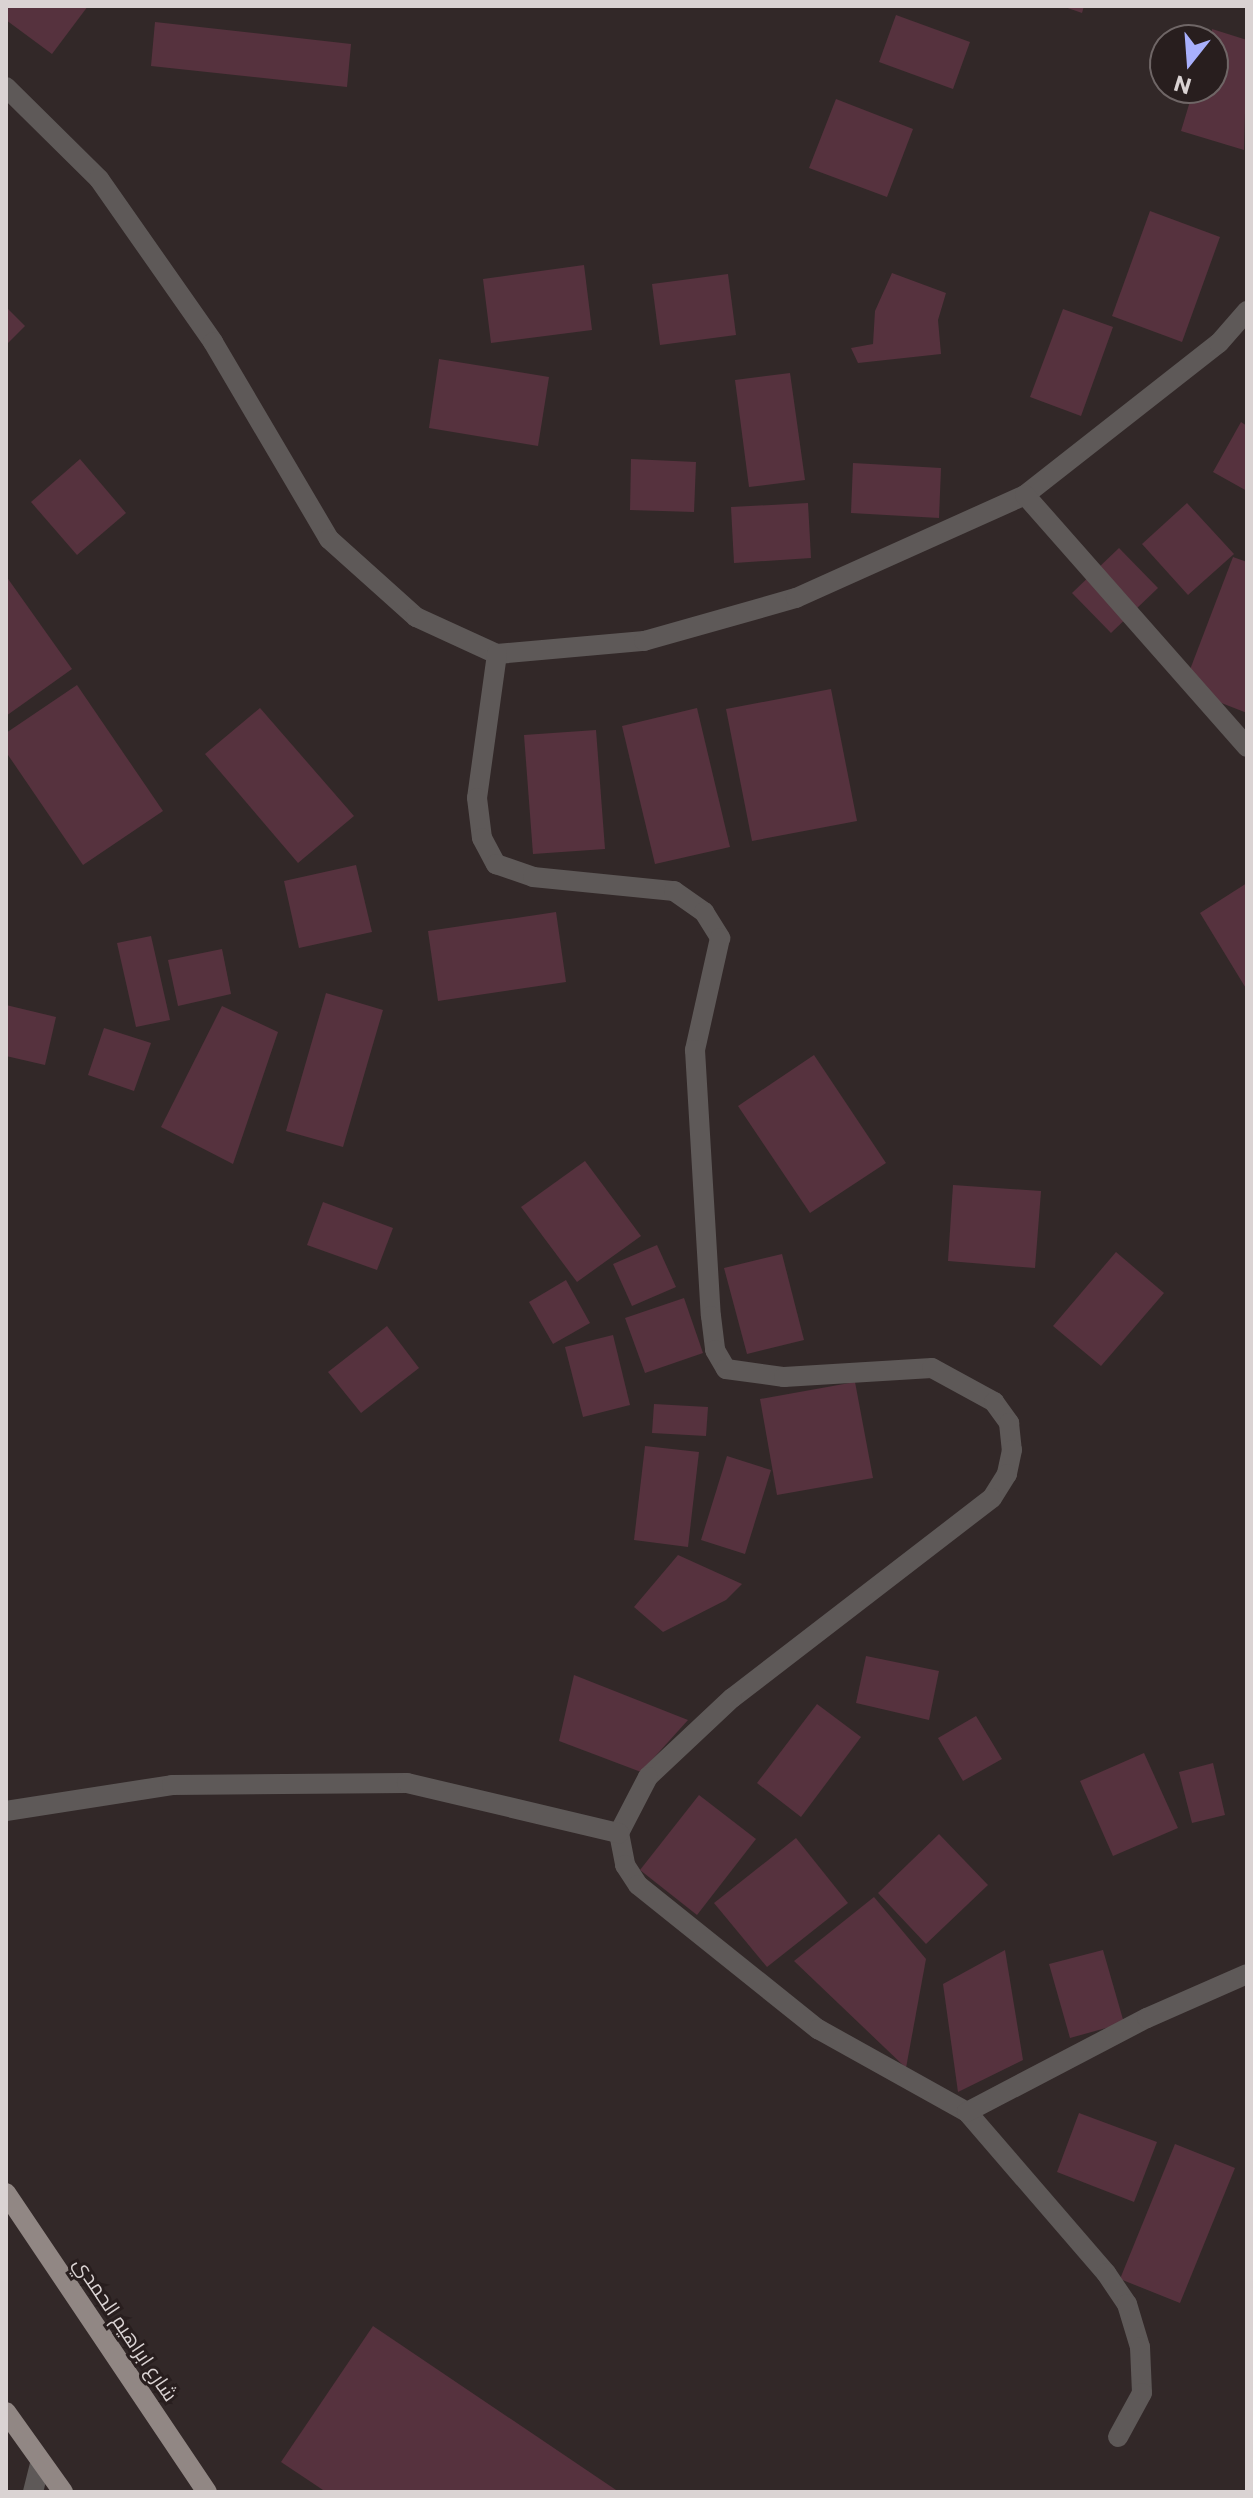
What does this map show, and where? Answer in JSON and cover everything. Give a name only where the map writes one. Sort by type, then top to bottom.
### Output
[{"type":"main road","name":"شارع ابراهيم الحمدي","points":[[6,2193],[207,2492]]},
{"type":"main road","points":[[6,2412],[63,2492]]},
{"type":"street","points":[[6,87],[99,179],[213,342],[329,539],[416,617],[497,654],[644,641],[796,598],[1025,495],[1219,343],[1247,311]]},
{"type":"street","points":[[1025,495],[1247,747]]},
{"type":"street","points":[[497,654],[477,798],[482,838],[496,864],[533,877],[674,891],[704,912],[720,938],[695,1050],[711,1316],[715,1350],[726,1369],[784,1377],[932,1368],[994,1402],[1009,1423],[1012,1450],[1007,1474],[992,1498],[732,1698],[648,1777],[619,1833],[625,1865],[638,1885],[818,2029],[967,2112],[1106,2273],[1127,2304],[1140,2347],[1142,2393],[1118,2437]]},
{"type":"street","points":[[6,1811],[172,1785],[407,1783],[619,1833]]},
{"type":"street","points":[[967,2112],[1147,2018],[1247,1974]]},
{"type":"street","points":[[33,2492],[40,2463]]},
{"type":"building","points":[[6,6],[88,6],[52,54],[6,20]]},
{"type":"building","points":[[1062,6],[1084,6],[1082,13]]},
{"type":"building","points":[[896,15],[970,42],[953,89],[879,62]]},
{"type":"building","points":[[155,22],[351,44],[347,87],[151,66]]},
{"type":"building","points":[[1229,34],[1247,40],[1244,150],[1181,131],[1189,104],[1229,104]]},
{"type":"building","points":[[836,99],[913,129],[887,197],[809,168]]},
{"type":"building","points":[[1150,211],[1220,237],[1182,342],[1112,316]]},
{"type":"building","points":[[584,265],[592,330],[491,343],[483,279]]},
{"type":"building","points":[[892,273],[946,293],[938,320],[941,354],[858,363],[851,348],[873,344],[875,311]]},
{"type":"building","points":[[728,274],[736,335],[660,345],[652,284]]},
{"type":"building","points":[[6,307],[25,326],[6,345]]},
{"type":"building","points":[[1063,309],[1113,327],[1081,416],[1030,397]]},
{"type":"building","points":[[439,359],[549,377],[538,446],[429,428]]},
{"type":"building","points":[[790,373],[805,480],[749,487],[735,380]]},
{"type":"building","points":[[1241,422],[1247,426],[1247,491],[1213,472]]},
{"type":"building","points":[[80,459],[126,513],[77,555],[31,502]]},
{"type":"building","points":[[631,459],[696,462],[694,512],[630,510]]},
{"type":"building","points":[[853,463],[941,468],[939,518],[851,513]]},
{"type":"building","points":[[808,503],[811,558],[734,563],[731,507]]},
{"type":"building","points":[[1187,503],[1234,554],[1188,595],[1142,544]]},
{"type":"building","points":[[1119,548],[1158,588],[1111,633],[1072,593]]},
{"type":"building","points":[[1233,557],[1247,562],[1247,713],[1183,688]]},
{"type":"building","points":[[6,576],[72,669],[6,716]]},
{"type":"building","points":[[77,685],[163,811],[83,865],[6,752],[6,733]]},
{"type":"building","points":[[831,689],[857,821],[752,841],[726,709]]},
{"type":"building","points":[[260,708],[354,816],[298,863],[205,754]]},
{"type":"building","points":[[697,708],[730,847],[655,864],[622,726]]},
{"type":"building","points":[[596,730],[605,849],[533,854],[524,735]]},
{"type":"building","points":[[356,865],[372,932],[299,948],[284,881]]},
{"type":"building","points":[[1247,883],[1247,990],[1200,913]]},
{"type":"building","points":[[556,912],[566,982],[438,1001],[428,931]]},
{"type":"building","points":[[151,936],[170,1020],[136,1027],[117,943]]},
{"type":"building","points":[[222,949],[231,994],[178,1006],[168,960]]},
{"type":"building","points":[[326,993],[383,1010],[343,1147],[286,1131]]},
{"type":"building","points":[[6,1005],[56,1017],[45,1065],[6,1056]]},
{"type":"building","points":[[222,1006],[278,1032],[233,1164],[161,1127]]},
{"type":"building","points":[[104,1028],[151,1043],[134,1091],[88,1075]]},
{"type":"building","points":[[814,1055],[886,1163],[810,1213],[738,1106]]},
{"type":"building","points":[[585,1161],[641,1236],[577,1282],[521,1207]]},
{"type":"building","points":[[953,1185],[1041,1191],[1035,1268],[948,1261]]},
{"type":"building","points":[[323,1202],[393,1228],[377,1270],[307,1245]]},
{"type":"building","points":[[657,1245],[676,1287],[632,1306],[613,1264]]},
{"type":"building","points":[[1116,1252],[1164,1293],[1101,1366],[1053,1326]]},
{"type":"building","points":[[782,1254],[804,1340],[747,1354],[724,1268]]},
{"type":"building","points":[[566,1280],[590,1323],[553,1344],[529,1302]]},
{"type":"building","points":[[684,1298],[703,1353],[645,1373],[625,1318]]},
{"type":"building","points":[[387,1326],[419,1368],[361,1413],[328,1372]]},
{"type":"building","points":[[613,1335],[630,1405],[583,1417],[565,1347]]},
{"type":"building","points":[[855,1382],[873,1478],[777,1495],[760,1399]]},
{"type":"building","points":[[654,1404],[708,1407],[706,1436],[652,1433]]},
{"type":"building","points":[[645,1446],[699,1452],[688,1547],[634,1540]]},
{"type":"building","points":[[727,1456],[771,1470],[745,1554],[701,1540]]},
{"type":"building","points":[[678,1555],[742,1584],[726,1600],[663,1632],[634,1607]]},
{"type":"building","points":[[866,1656],[939,1671],[929,1720],[856,1703]]},
{"type":"building","points":[[574,1675],[688,1720],[641,1772],[559,1741]]},
{"type":"building","points":[[817,1704],[861,1737],[801,1817],[757,1783]]},
{"type":"building","points":[[976,1716],[1002,1759],[963,1781],[938,1738]]},
{"type":"building","points":[[1144,1753],[1178,1828],[1113,1856],[1080,1781]]},
{"type":"building","points":[[1213,1763],[1225,1815],[1192,1823],[1179,1772]]},
{"type":"building","points":[[699,1795],[756,1839],[697,1915],[640,1870]]},
{"type":"building","points":[[939,1834],[988,1885],[926,1944],[878,1893]]},
{"type":"building","points":[[796,1838],[848,1903],[767,1967],[714,1903]]},
{"type":"building","points":[[874,1897],[926,1959],[906,2068],[794,1961]]},
{"type":"building","points":[[1005,1950],[1023,2060],[958,2092],[943,1984]]},
{"type":"building","points":[[1103,1950],[1124,2023],[1070,2038],[1049,1964]]},
{"type":"building","points":[[1079,2113],[1157,2142],[1134,2202],[1057,2172]]},
{"type":"building","points":[[1175,2144],[1235,2168],[1180,2303],[1120,2279]]},
{"type":"building","points":[[373,2326],[619,2492],[326,2492],[281,2462]]}]
